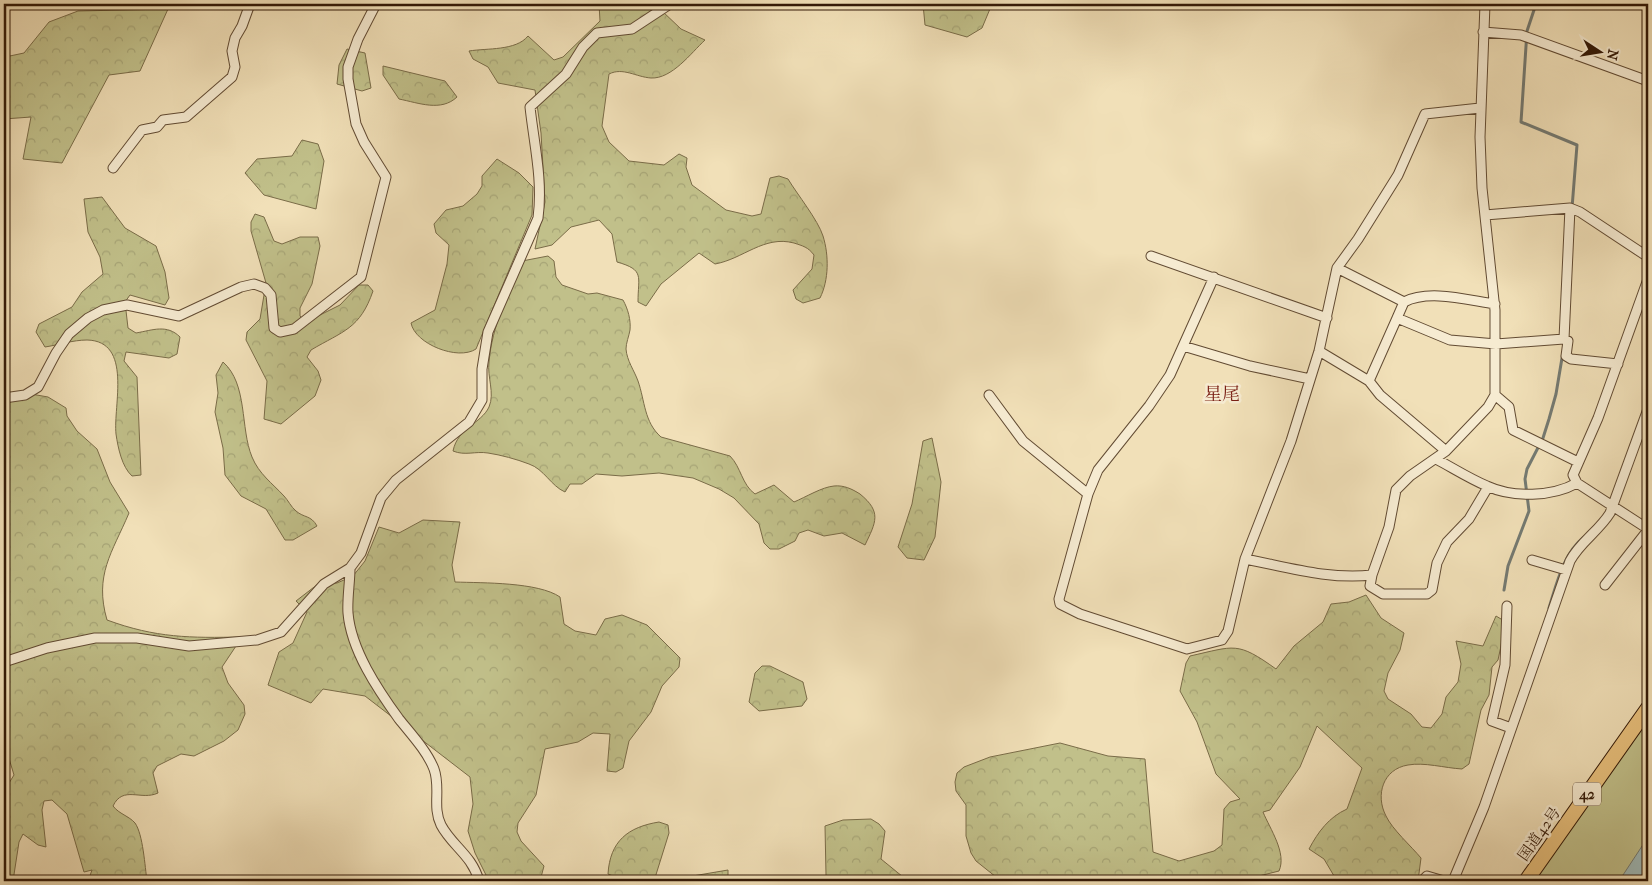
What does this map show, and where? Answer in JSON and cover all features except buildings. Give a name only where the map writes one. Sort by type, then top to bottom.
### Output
[{"type":"highway","name":"国道42号","points":[[1526,881],[1648,708]]},
{"type":"street","points":[[113,168],[142,130],[157,127],[163,120],[186,117],[232,77],[235,67],[232,51],[235,38],[242,26],[250,4]]},
{"type":"street","points":[[4,398],[24,395],[38,387],[56,353],[69,334],[88,318],[103,310],[127,304],[178,316],[241,286],[254,284],[265,288],[272,295],[274,328],[286,332],[294,329],[360,277],[386,177],[364,142],[356,124],[352,108],[348,67],[358,39],[376,4]]},
{"type":"street","points":[[4,662],[47,648],[95,638],[137,638],[189,646],[257,640],[281,632],[324,584],[350,568],[361,553],[382,498],[396,480],[469,422],[482,400],[482,370],[488,332],[538,218],[540,206],[538,153],[530,107],[566,74],[583,48],[597,33],[632,29],[670,4]]},
{"type":"street","points":[[1485,4],[1480,108],[1480,164],[1495,304],[1495,395],[1488,407],[1446,451],[1410,476],[1396,490],[1389,527],[1370,586],[1383,594],[1427,594],[1433,585],[1441,552],[1447,542],[1469,519],[1488,487]]},
{"type":"street","points":[[1483,32],[1521,35],[1648,81]]},
{"type":"street","points":[[1214,277],[1183,346],[1160,390],[1098,470],[1088,494],[1059,599],[1060,604],[1066,609],[1187,648],[1215,642],[1225,637],[1228,631],[1245,559],[1291,441],[1319,351],[1337,268],[1358,239],[1398,175],[1425,114],[1480,108]]},
{"type":"street","points":[[1485,215],[1570,208],[1580,212],[1648,257]]},
{"type":"street","points":[[1564,339],[1570,208]]},
{"type":"street","points":[[1152,256],[1327,318]]},
{"type":"street","points":[[1337,268],[1404,302]]},
{"type":"street","points":[[1605,585],[1648,530],[1577,483],[1573,475],[1594,428],[1648,279]]},
{"type":"street","points":[[1369,381],[1404,302],[1414,297],[1440,297],[1495,304]]},
{"type":"street","points":[[1397,318],[1450,340],[1496,344],[1564,339],[1568,341],[1568,358],[1618,364]]},
{"type":"street","points":[[1183,346],[1250,366],[1310,379]]},
{"type":"street","points":[[1319,351],[1369,381],[1380,395],[1446,451]]},
{"type":"street","points":[[989,395],[1023,441],[1088,494]]},
{"type":"street","points":[[1495,395],[1509,407],[1513,430],[1578,462]]},
{"type":"street","points":[[1453,881],[1484,807],[1566,570],[1578,547],[1601,527],[1613,506],[1648,409]]},
{"type":"street","points":[[1436,459],[1488,487],[1512,493],[1553,492],[1577,483]]},
{"type":"street","points":[[1245,559],[1344,577],[1372,575]]},
{"type":"street","points":[[1532,560],[1566,570]]},
{"type":"street","points":[[350,568],[348,614],[359,655],[386,702],[433,768],[439,786],[436,810],[439,819],[443,828],[469,857],[479,881]]},
{"type":"street","points":[[1507,606],[1505,665],[1492,721],[1511,728]]},
{"type":"street","points":[[1422,881],[1428,876],[1444,881]]},
{"type":"green space","points":[[599,4],[668,4],[661,10],[681,29],[705,40],[674,70],[659,77],[651,78],[619,72],[609,74],[602,126],[609,142],[629,161],[664,165],[679,154],[687,158],[686,167],[692,185],[726,210],[752,216],[761,214],[770,178],[779,176],[788,179],[812,215],[823,236],[827,267],[825,283],[820,298],[803,303],[796,299],[793,290],[812,269],[814,255],[803,246],[783,241],[763,245],[715,264],[699,253],[661,284],[646,306],[638,302],[639,280],[636,271],[617,262],[612,234],[599,220],[571,227],[552,245],[535,249],[545,202],[541,133],[535,90],[498,83],[488,67],[473,59],[469,51],[509,47],[523,41],[528,36],[554,60],[563,57],[600,21]]},
{"type":"green space","points":[[923,4],[992,4],[982,28],[967,37],[925,25]]},
{"type":"green space","points":[[168,9],[140,71],[109,75],[62,163],[23,159],[31,117],[4,119],[4,41],[5,57],[24,53],[49,22],[78,11]]},
{"type":"green space","points":[[347,49],[365,53],[371,88],[362,91],[337,84],[339,65]]},
{"type":"green space","points":[[383,66],[445,81],[457,97],[451,102],[437,105],[399,99],[383,75]]},
{"type":"green space","points":[[302,140],[318,144],[324,161],[316,209],[264,195],[245,173],[257,159],[292,156]]},
{"type":"green space","points":[[497,159],[519,173],[533,187],[532,215],[476,349],[459,353],[449,352],[420,338],[414,331],[411,323],[435,310],[447,264],[449,245],[436,233],[434,224],[446,210],[463,206],[477,194],[482,186],[482,176]]},
{"type":"green space","points":[[102,197],[125,228],[156,246],[165,272],[169,298],[165,305],[130,295],[125,302],[128,328],[136,333],[165,329],[180,337],[177,354],[169,358],[126,352],[124,361],[137,377],[141,475],[132,476],[123,462],[119,451],[116,434],[118,377],[116,363],[111,351],[101,343],[87,340],[45,347],[36,332],[39,324],[72,307],[82,292],[103,274],[100,257],[88,232],[84,199]]},
{"type":"green space","points":[[255,214],[264,217],[274,241],[282,244],[300,237],[318,237],[320,246],[312,284],[300,308],[300,316],[306,322],[340,305],[359,285],[368,285],[373,291],[362,314],[349,328],[311,350],[307,357],[318,371],[321,380],[315,396],[281,424],[264,419],[267,381],[246,340],[247,332],[260,319],[266,283],[251,231],[251,222]]},
{"type":"green space","points":[[548,256],[554,261],[556,277],[562,285],[588,294],[597,293],[623,300],[630,322],[626,347],[628,358],[638,381],[648,418],[655,431],[661,437],[730,456],[737,465],[747,486],[755,494],[774,485],[794,502],[819,490],[834,486],[854,490],[867,500],[874,512],[874,524],[865,545],[842,533],[824,536],[808,530],[799,533],[795,541],[779,549],[770,549],[764,543],[759,524],[734,498],[719,489],[693,478],[659,473],[622,476],[596,474],[582,484],[570,484],[565,492],[534,466],[524,462],[488,453],[453,451],[460,436],[481,418],[491,402],[489,362],[493,336],[501,310],[522,261]]},
{"type":"green space","points":[[223,362],[231,371],[240,394],[248,445],[255,463],[294,509],[310,518],[317,526],[293,540],[285,540],[266,509],[241,496],[225,475],[223,448],[215,412],[218,393],[216,375]]},
{"type":"green space","points":[[31,394],[48,397],[66,408],[67,416],[77,431],[97,449],[110,482],[129,513],[111,553],[104,577],[103,590],[107,620],[141,630],[173,636],[242,637],[222,667],[228,683],[244,705],[245,714],[238,730],[224,741],[194,756],[181,754],[157,766],[153,773],[158,793],[122,796],[113,806],[133,821],[138,828],[142,842],[147,881],[88,881],[92,870],[84,872],[67,814],[52,800],[44,801],[42,810],[46,847],[38,845],[23,834],[19,842],[13,881],[4,881],[4,787],[14,775],[4,742],[4,401]]},
{"type":"green space","points":[[932,438],[941,482],[935,537],[924,560],[907,558],[898,547],[912,504],[923,441]]},
{"type":"green space","points":[[423,520],[460,522],[452,565],[455,582],[510,584],[538,588],[550,592],[560,597],[564,624],[575,631],[596,635],[605,619],[622,615],[647,625],[680,658],[679,667],[662,686],[651,712],[629,741],[623,768],[616,772],[607,771],[610,734],[593,733],[578,742],[545,749],[536,795],[518,823],[517,832],[521,841],[544,866],[540,881],[489,881],[475,853],[468,831],[473,804],[470,777],[365,696],[323,689],[311,703],[268,685],[279,652],[293,643],[307,612],[296,601],[318,584],[337,583],[353,576],[365,561],[379,527],[399,533]]},
{"type":"green space","points":[[1366,595],[1381,618],[1404,633],[1400,650],[1388,673],[1384,691],[1388,699],[1411,714],[1422,727],[1431,728],[1442,714],[1446,697],[1458,682],[1461,664],[1456,641],[1483,646],[1496,616],[1506,622],[1498,660],[1492,667],[1489,695],[1481,710],[1469,764],[1462,769],[1414,764],[1399,767],[1387,777],[1384,784],[1381,800],[1386,816],[1397,832],[1421,858],[1418,881],[1337,881],[1324,859],[1309,849],[1325,826],[1335,816],[1347,809],[1362,768],[1317,726],[1300,767],[1270,810],[1263,812],[1279,849],[1281,864],[1279,871],[1239,881],[1001,881],[976,861],[971,853],[966,836],[966,805],[956,791],[957,773],[964,767],[990,757],[1060,743],[1108,756],[1145,759],[1153,852],[1179,861],[1214,851],[1222,845],[1224,809],[1230,802],[1240,799],[1216,774],[1197,722],[1180,691],[1186,663],[1190,656],[1235,648],[1252,654],[1276,669],[1294,646],[1323,622],[1331,604],[1349,602]]},
{"type":"green space","points":[[762,666],[770,666],[803,682],[807,699],[802,706],[759,711],[749,702],[755,673]]},
{"type":"green space","points":[[1648,716],[1648,881],[1532,881]]},
{"type":"green space","points":[[871,819],[885,831],[881,859],[908,881],[823,881],[826,875],[825,826],[843,820]]},
{"type":"green space","points":[[659,822],[668,825],[669,833],[654,881],[626,881],[608,874],[609,862],[617,844],[630,832],[648,824]]},
{"type":"green space","points":[[728,870],[728,881],[674,881],[675,879]]},
{"type":"water","points":[[1648,837],[1648,879],[1643,881],[1640,876],[1636,881],[1615,881],[1623,875]]},
{"type":"waterway","points":[[1536,4],[1527,31],[1521,122],[1577,145],[1572,208]]},
{"type":"waterway","points":[[1504,590],[1508,566],[1529,511],[1525,479],[1527,469],[1543,438],[1549,419],[1556,394],[1563,352]]},
{"type":"waterway","points":[[1644,408],[1648,398]]},
{"type":"waterway","points":[[1549,608],[1566,560],[1584,537]]},
{"type":"district","name":"星尾","points":[[1222,394]]}]
